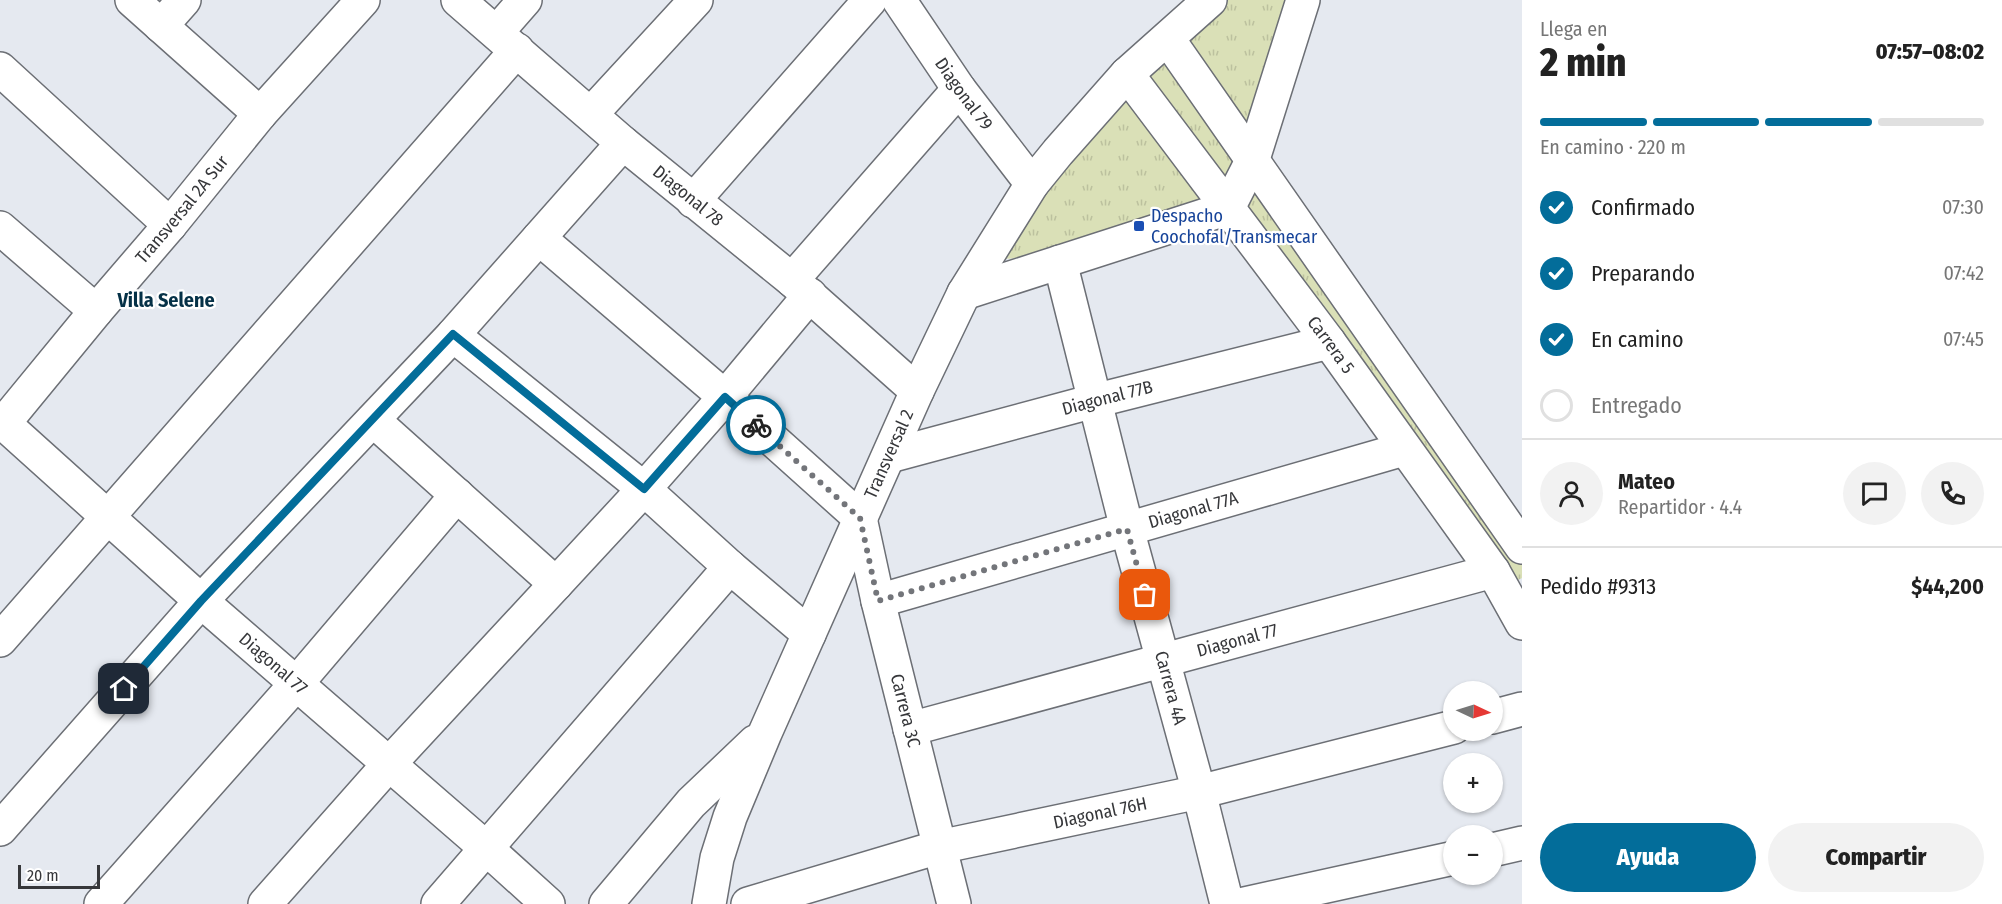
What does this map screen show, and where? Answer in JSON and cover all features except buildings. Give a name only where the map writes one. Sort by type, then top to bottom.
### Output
[{"type":"street","points":[[132,0],[260,114]]},
{"type":"street","points":[[161,26],[184,0]]},
{"type":"street","name":"Transversal 2A Sur","points":[[4,430],[96,311],[170,225],[260,114],[363,0]]},
{"type":"street","name":"Diagonal 78","points":[[458,0],[623,143],[801,288],[917,391]]},
{"type":"street","points":[[0,640],[107,517],[507,41],[525,0]]},
{"type":"street","points":[[591,114],[696,0]]},
{"type":"street","points":[[693,201],[870,0]]},
{"type":"street","name":"Diagonal 79","points":[[899,0],[959,89],[1032,184]]},
{"type":"street","name":"Transversal 2","points":[[709,904],[717,858],[730,817],[765,733],[917,391],[964,293],[1032,184],[1127,74],[1210,0]]},
{"type":"street","points":[[964,293],[1228,208],[1253,159],[1303,0]]},
{"type":"street","points":[[1168,39],[1522,547]]},
{"type":"street","points":[[0,69],[170,225]]},
{"type":"street","name":"Carrera 5","points":[[1127,74],[1329,342],[1519,607]]},
{"type":"street","points":[[264,904],[389,764],[644,489],[725,397],[801,288],[959,89]]},
{"type":"street","points":[[0,829],[201,601],[453,334],[623,143]]},
{"type":"street","points":[[0,228],[96,311]]},
{"type":"street","points":[[539,238],[725,397],[860,518]]},
{"type":"street","name":"Carrera 4A","points":[[1060,262],[1127,529],[1199,792],[1227,904]]},
{"type":"street","points":[[453,334],[644,489],[730,567],[809,634]]},
{"type":"street","name":"Diagonal 77B","points":[[889,456],[1094,401],[1329,342]]},
{"type":"street","points":[[372,420],[556,584]]},
{"type":"street","name":"Diagonal 77","points":[[4,430],[107,517],[548,904]]},
{"type":"street","name":"Diagonal 77A","points":[[878,601],[1404,449]]},
{"type":"street","points":[[101,904],[296,684],[457,495]]},
{"type":"street","name":"Carrera 3C","points":[[860,518],[878,601],[954,904]]},
{"type":"street","points":[[438,904],[730,567]]},
{"type":"street","name":"Diagonal 77","points":[[910,729],[1493,571]]},
{"type":"street","points":[[1503,714],[1522,710]]},
{"type":"street","name":"Diagonal 76H","points":[[748,904],[939,847],[1199,792],[1443,730]]},
{"type":"street","points":[[606,904],[692,803],[765,733]]},
{"type":"street","points":[[1503,847],[1522,843]]},
{"type":"street","points":[[1244,904],[1443,860]]},
{"type":"green space","points":[[1218,0],[1294,0],[1249,133],[1184,39]]},
{"type":"green space","points":[[1169,55],[1240,157],[1223,187],[1142,80]]},
{"type":"green space","points":[[1127,92],[1208,210],[1186,208],[1021,258],[1001,259],[1008,240]]},
{"type":"green space","points":[[1260,183],[1522,562],[1522,578],[1510,584],[1240,213]]},
{"type":"way so far","points":[[756,425],[860,518],[878,601],[1127,529],[1145,595]]},
{"type":"place","name":"Despacho Coochofal/Transmecar","points":[[1139,226]]},
{"type":"district","name":"Villa Selene","points":[[166,300]]},
{"type":"route","points":[[124,689],[201,601],[453,334],[644,489],[725,397],[756,425]]}]
